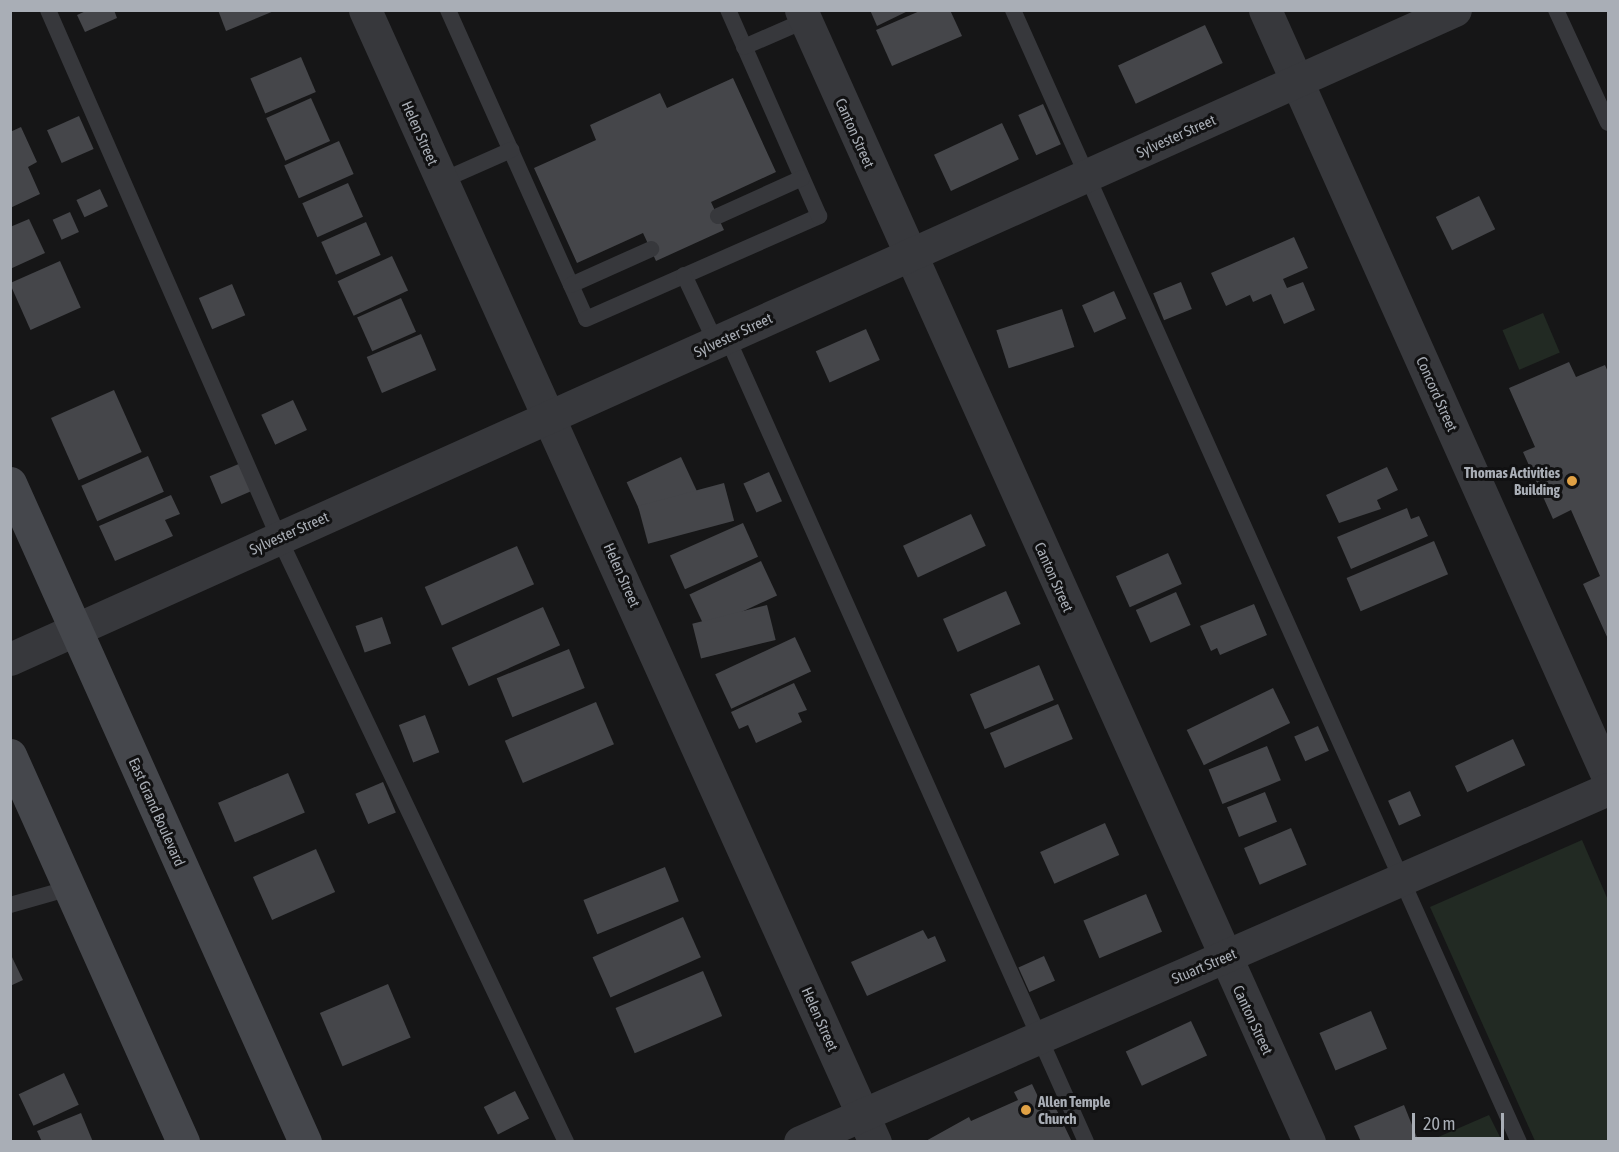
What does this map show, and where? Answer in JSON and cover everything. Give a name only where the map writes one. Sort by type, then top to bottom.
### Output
[{"type":"main road","name":"East Grand Boulevard","points":[[10,483],[304,1142]]},
{"type":"main road","points":[[10,755],[183,1142]]},
{"type":"street","name":"Helen Street","points":[[365,10],[869,1128]]},
{"type":"street","name":"Concord Street","points":[[1265,10],[1608,777]]},
{"type":"street","name":"Sylvester Street","points":[[10,659],[75,627],[550,418],[909,254],[1455,10]]},
{"type":"street","name":"Canton Street","points":[[803,15],[1309,1142]]},
{"type":"street","name":"Stuart Street","points":[[800,1142],[869,1128],[1040,1037],[1608,789]]},
{"type":"lane","points":[[48,10],[279,538],[566,1142]]},
{"type":"lane","points":[[448,10],[586,319],[819,216],[728,10]]},
{"type":"lane","points":[[1012,10],[1519,1142]]},
{"type":"lane","points":[[1556,10],[1608,123]]},
{"type":"lane","points":[[744,47],[803,15]]},
{"type":"lane","points":[[441,181],[511,150]]},
{"type":"lane","points":[[717,216],[802,178]]},
{"type":"lane","points":[[571,285],[651,249]]},
{"type":"lane","points":[[684,275],[722,340],[1086,1142]]},
{"type":"lane","points":[[10,905],[70,888]]},
{"type":"shaded area","points":[[1543,313],[1560,353],[1519,370],[1502,330]]},
{"type":"shaded area","points":[[1582,840],[1608,900],[1608,1141],[1535,1141],[1430,907]]},
{"type":"shaded area","points":[[1489,1115],[1502,1141],[1429,1141]]},
{"type":"building","points":[[88,10],[114,10],[117,18],[85,32],[77,15]]},
{"type":"building","points":[[218,10],[274,10],[274,11],[226,31]]},
{"type":"building","points":[[870,10],[910,10],[877,26]]},
{"type":"building","points":[[922,10],[950,10],[962,36],[892,66],[876,30]]},
{"type":"building","points":[[1205,25],[1223,63],[1136,104],[1118,66]]},
{"type":"building","points":[[301,57],[316,92],[265,113],[250,78]]},
{"type":"building","points":[[733,78],[776,172],[711,202],[724,230],[656,261],[643,233],[577,263],[534,168],[596,140],[590,125],[660,93],[667,108]]},
{"type":"building","points":[[311,98],[330,141],[285,161],[266,118]]},
{"type":"building","points":[[1043,104],[1061,144],[1036,155],[1018,115]]},
{"type":"building","points":[[79,116],[94,149],[62,163],[47,130]]},
{"type":"building","points":[[1002,123],[1019,159],[951,191],[934,155]]},
{"type":"building","points":[[21,127],[37,162],[28,167],[40,194],[10,208],[10,132]]},
{"type":"building","points":[[339,141],[354,174],[299,198],[284,165]]},
{"type":"building","points":[[348,183],[363,217],[317,237],[302,203]]},
{"type":"building","points":[[100,189],[108,206],[84,217],[76,200]]},
{"type":"building","points":[[1479,196],[1495,229],[1452,250],[1436,217]]},
{"type":"building","points":[[70,212],[79,232],[62,240],[53,220]]},
{"type":"building","points":[[29,219],[45,253],[10,269],[10,227]]},
{"type":"building","points":[[366,222],[381,255],[336,275],[321,242]]},
{"type":"building","points":[[1294,237],[1308,268],[1283,279],[1287,288],[1303,282],[1315,310],[1284,324],[1271,294],[1253,302],[1250,295],[1226,306],[1211,273]]},
{"type":"building","points":[[392,256],[408,290],[354,316],[338,281]]},
{"type":"building","points":[[60,261],[81,308],[30,330],[10,283]]},
{"type":"building","points":[[1181,282],[1192,309],[1164,320],[1153,293]]},
{"type":"building","points":[[232,284],[245,315],[212,329],[199,298]]},
{"type":"building","points":[[1114,291],[1126,318],[1094,333],[1082,305]]},
{"type":"building","points":[[401,298],[416,332],[372,351],[357,318]]},
{"type":"building","points":[[1062,309],[1074,347],[1009,368],[996,330]]},
{"type":"building","points":[[866,329],[880,360],[830,382],[816,351]]},
{"type":"building","points":[[421,334],[436,370],[382,393],[367,357]]},
{"type":"building","name":"Thomas Activities Building","points":[[1569,362],[1576,377],[1605,365],[1608,372],[1608,639],[1583,584],[1600,576],[1571,510],[1553,519],[1523,452],[1535,447],[1509,388]]},
{"type":"building","points":[[114,390],[142,452],[79,480],[51,418]]},
{"type":"building","points":[[293,400],[307,430],[275,445],[261,415]]},
{"type":"building","points":[[148,456],[164,492],[97,521],[81,486]]},
{"type":"building","points":[[681,457],[697,491],[643,517],[627,482]]},
{"type":"building","points":[[241,463],[253,491],[221,504],[210,476]]},
{"type":"building","points":[[1387,467],[1398,490],[1377,500],[1381,509],[1339,523],[1326,495]]},
{"type":"building","points":[[769,472],[782,501],[756,513],[743,483]]},
{"type":"building","points":[[724,483],[734,521],[648,544],[638,506]]},
{"type":"building","points":[[171,495],[180,514],[165,520],[173,536],[115,561],[99,526]]},
{"type":"building","points":[[1407,508],[1411,519],[1419,516],[1428,536],[1351,569],[1337,537]]},
{"type":"building","points":[[971,514],[986,546],[918,577],[903,546]]},
{"type":"building","points":[[743,523],[758,557],[685,589],[670,556]]},
{"type":"building","points":[[1434,541],[1448,574],[1361,611],[1347,578]]},
{"type":"building","points":[[517,546],[534,584],[442,625],[425,587]]},
{"type":"building","points":[[1168,553],[1182,584],[1130,607],[1116,576]]},
{"type":"building","points":[[761,561],[777,595],[705,629],[689,594]]},
{"type":"building","points":[[1006,591],[1021,624],[958,652],[943,619]]},
{"type":"building","points":[[1176,592],[1191,625],[1150,643],[1136,610]]},
{"type":"building","points":[[1254,604],[1267,635],[1220,655],[1217,648],[1211,651],[1200,626]]},
{"type":"building","points":[[767,605],[776,640],[701,659],[692,624]]},
{"type":"building","points":[[543,607],[560,645],[469,686],[452,648]]},
{"type":"building","points":[[382,617],[391,643],[365,653],[356,626]]},
{"type":"building","points":[[795,637],[811,671],[731,709],[715,674]]},
{"type":"building","points":[[569,649],[585,688],[512,717],[497,678]]},
{"type":"building","points":[[1039,665],[1054,700],[985,729],[970,694]]},
{"type":"building","points":[[794,683],[807,710],[798,713],[802,722],[756,743],[748,725],[739,729],[731,712]]},
{"type":"building","points":[[1273,688],[1290,723],[1204,765],[1187,730]]},
{"type":"building","points":[[596,702],[614,744],[523,783],[505,741]]},
{"type":"building","points":[[1058,704],[1073,739],[1005,768],[990,733]]},
{"type":"building","points":[[425,715],[439,752],[413,762],[399,725]]},
{"type":"building","points":[[1318,726],[1329,751],[1305,761],[1294,737]]},
{"type":"building","points":[[1513,739],[1525,765],[1467,792],[1455,766]]},
{"type":"building","points":[[1267,746],[1281,780],[1222,804],[1209,770]]},
{"type":"building","points":[[288,773],[305,813],[235,842],[218,803]]},
{"type":"building","points":[[383,782],[396,812],[368,824],[355,794]]},
{"type":"building","points":[[1410,791],[1421,816],[1399,825],[1388,801]]},
{"type":"building","points":[[1265,792],[1277,822],[1239,837],[1227,807]]},
{"type":"building","points":[[1105,823],[1119,855],[1054,884],[1040,852]]},
{"type":"building","points":[[1291,828],[1307,865],[1260,885],[1244,848]]},
{"type":"building","points":[[316,849],[335,892],[272,920],[253,877]]},
{"type":"building","points":[[665,867],[679,901],[597,934],[583,900]]},
{"type":"building","points":[[1146,894],[1162,932],[1099,958],[1083,921]]},
{"type":"building","points":[[683,917],[701,957],[610,997],[593,957]]},
{"type":"building","points":[[923,930],[928,939],[935,936],[946,961],[867,996],[851,962]]},
{"type":"building","points":[[10,953],[23,980],[10,986]]},
{"type":"building","points":[[1044,956],[1055,981],[1029,992],[1018,967]]},
{"type":"building","points":[[703,971],[722,1016],[635,1053],[616,1008]]},
{"type":"building","points":[[388,984],[411,1037],[343,1066],[320,1013]]},
{"type":"building","points":[[1371,1011],[1387,1049],[1335,1071],[1319,1033]]},
{"type":"building","points":[[1191,1021],[1207,1055],[1142,1086],[1126,1051]]},
{"type":"building","points":[[64,1073],[79,1105],[33,1126],[19,1094]]},
{"type":"building","name":"Allen Temple Church","points":[[1032,1084],[1041,1103],[1051,1098],[1072,1142],[924,1142],[969,1117],[971,1121],[1018,1100],[1014,1092]]},
{"type":"building","points":[[515,1091],[529,1119],[498,1135],[484,1107]]},
{"type":"building","points":[[1404,1105],[1418,1140],[1361,1142],[1354,1126]]},
{"type":"building","points":[[81,1113],[93,1142],[42,1142],[37,1131]]},
{"type":"place","name":"Thomas Activities Building","points":[[1572,481]]},
{"type":"place","name":"Allen Temple Church","points":[[1026,1110]]}]
